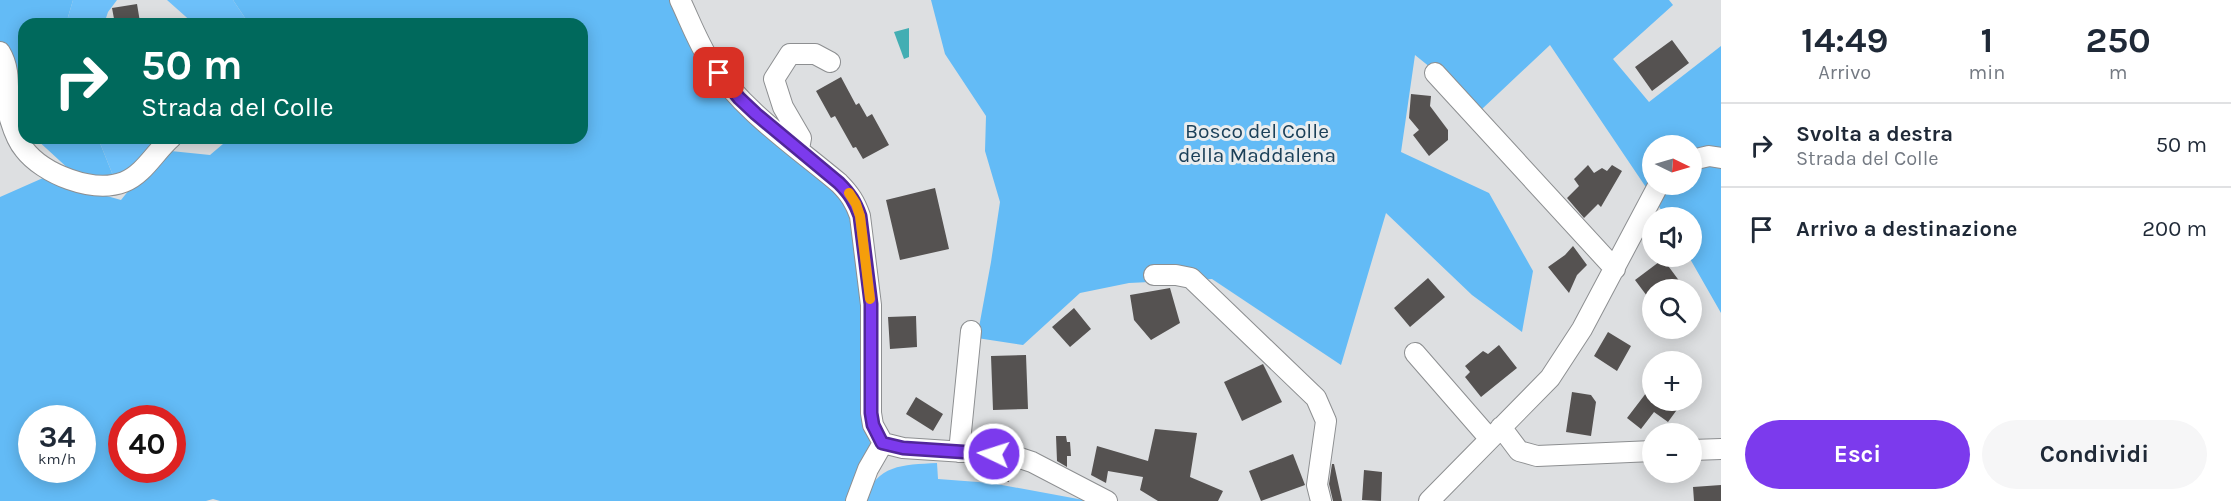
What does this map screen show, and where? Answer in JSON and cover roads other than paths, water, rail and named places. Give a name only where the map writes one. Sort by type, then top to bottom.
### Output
[{"type":"street","points":[[680,0],[700,44],[727,83],[748,106],[851,195],[860,216],[871,304],[871,413],[873,425],[882,443]]},
{"type":"street","points":[[0,52],[7,64],[10,121],[18,138]]},
{"type":"street","points":[[799,149],[801,138],[783,107],[774,79],[790,54],[814,54],[830,62]]},
{"type":"street","points":[[1435,73],[1615,269]]},
{"type":"street","points":[[21,144],[31,157],[55,173],[86,185],[99,186],[124,182],[143,169],[166,144]]},
{"type":"street","points":[[1702,158],[1721,158]]},
{"type":"street","points":[[1430,501],[1550,378],[1582,329],[1653,195]]},
{"type":"street","points":[[1154,276],[1176,274],[1191,278],[1316,398],[1326,421],[1317,485],[1321,501]]},
{"type":"street","points":[[959,452],[971,331]]},
{"type":"street","points":[[1415,353],[1495,433],[1519,451],[1537,456],[1642,451]]},
{"type":"street","points":[[882,443],[903,448],[1011,455],[1032,462],[1107,501]]},
{"type":"street","points":[[856,501],[868,469],[882,443]]},
{"type":"street","points":[[1702,450],[1721,449]]},
{"type":"park label","name":"Bosco del Colle della Maddalena","points":[[1257,143]]}]
